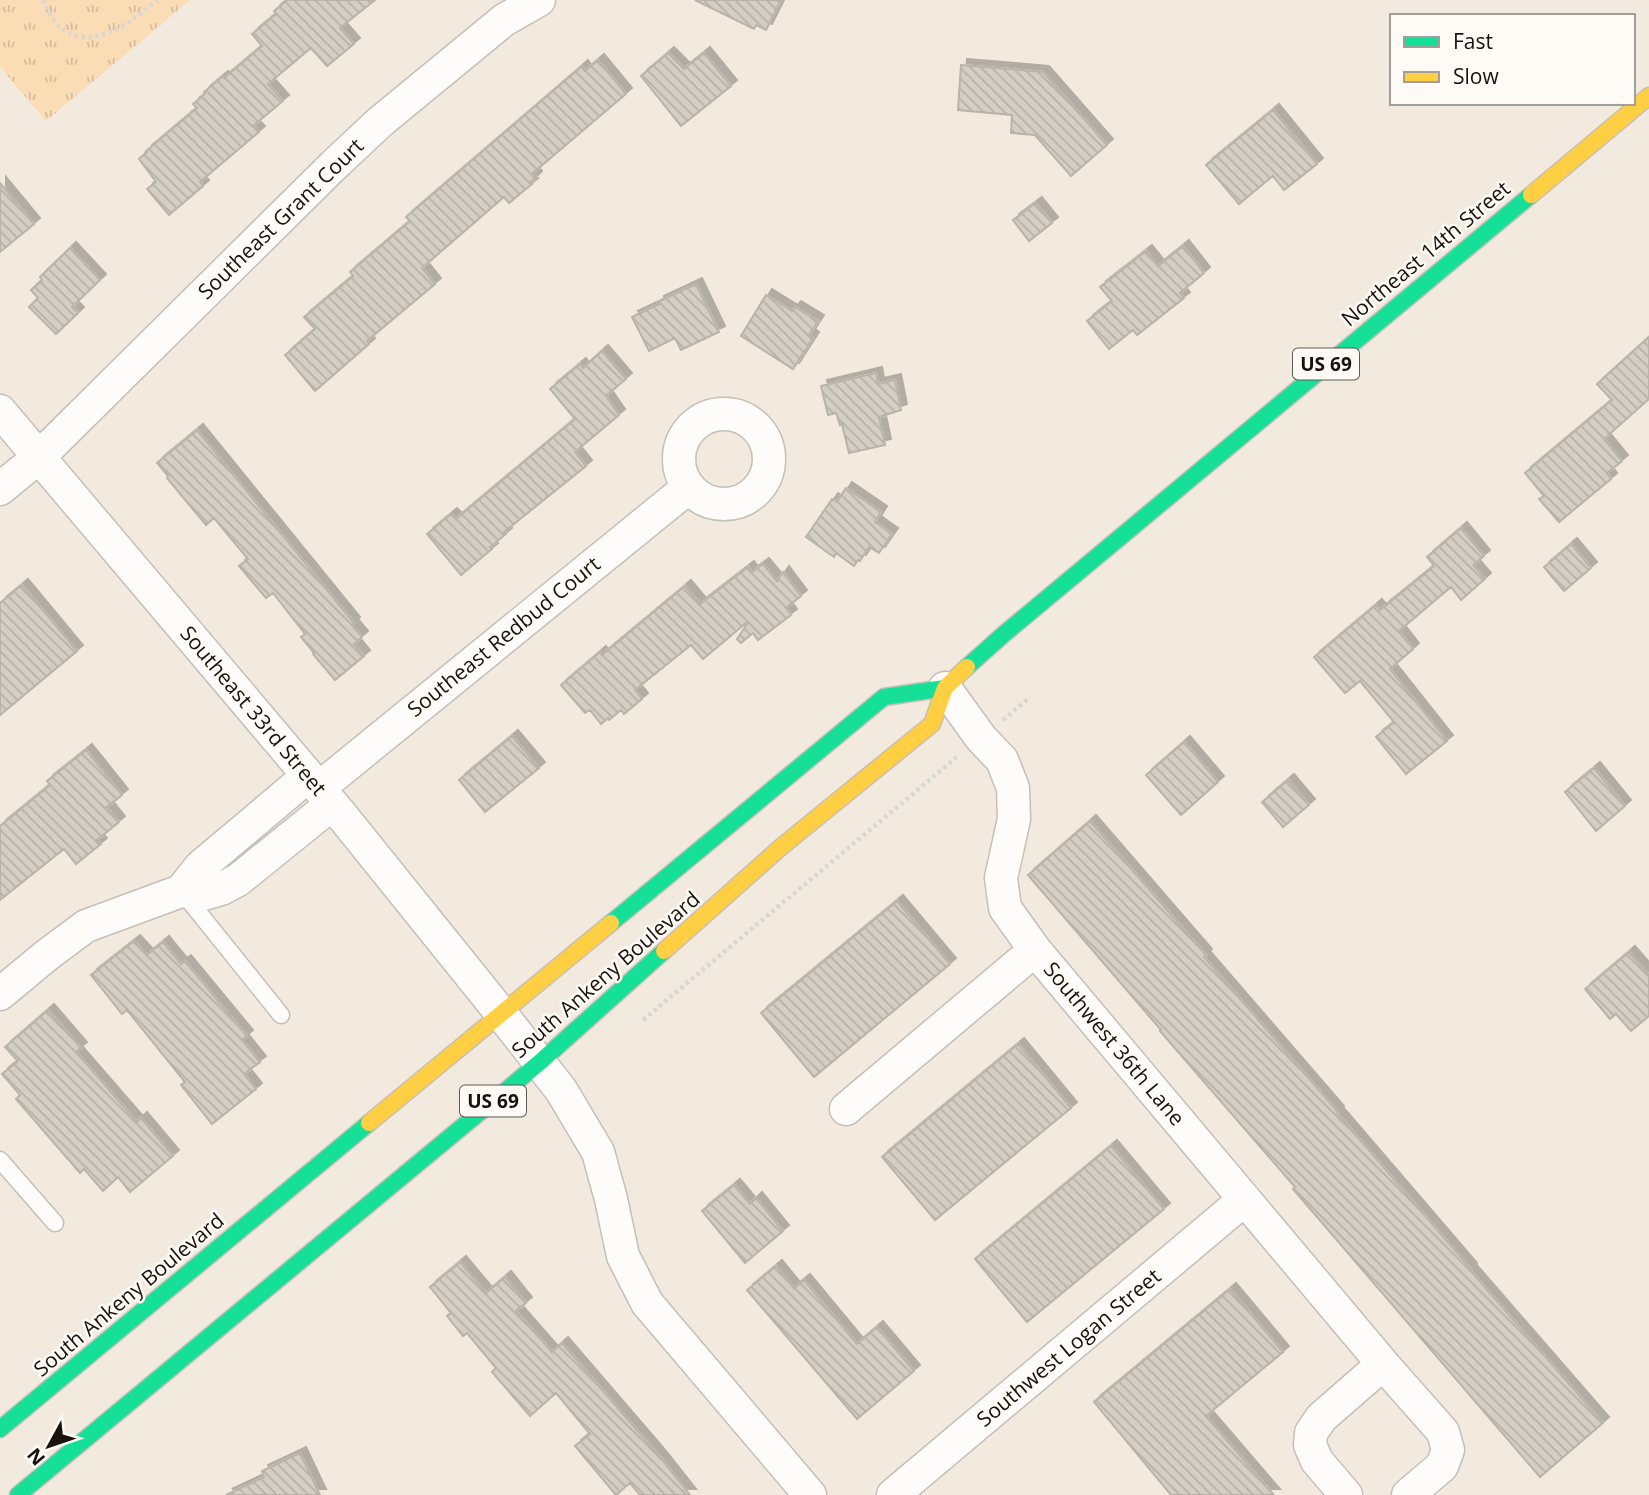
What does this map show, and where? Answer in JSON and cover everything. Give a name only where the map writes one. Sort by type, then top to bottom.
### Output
[{"type":"main road","name":"Northeast 14th Street","points":[[1004,634],[1649,96]]},
{"type":"main road","name":"South Ankeny Boulevard","points":[[18,1495],[539,1063],[781,847],[932,724],[944,688],[1004,634]]},
{"type":"main road","name":"South Ankeny Boulevard","points":[[0,1429],[884,697],[944,688]]},
{"type":"street","name":"Southeast Grant Court","points":[[0,489],[39,457],[371,131],[504,20],[539,0]]},
{"type":"street","name":"Southeast 33rd Street","points":[[0,411],[320,789],[561,1090],[598,1152],[623,1256],[647,1303],[810,1495]]},
{"type":"street","name":"Southeast Redbud Court","points":[[0,994],[86,926],[181,891],[204,894],[238,880],[320,789],[688,487]]},
{"type":"street","name":"Southwest 36th Lane","points":[[944,688],[981,738],[1002,761],[1013,788],[1014,819],[1001,878],[1004,908],[1035,950],[1244,1200],[1443,1432],[1448,1450],[1442,1466],[1408,1495]]},
{"type":"street","points":[[845,1109],[1035,950]]},
{"type":"street","name":"Southwest Logan Street","points":[[893,1495],[1244,1200]]},
{"type":"street","points":[[1346,1495],[1317,1461],[1310,1445],[1311,1433],[1321,1418],[1383,1364]]},
{"type":"lane","points":[[181,891],[281,1015]]},
{"type":"lane","points":[[0,1160],[55,1223]]},
{"type":"path","points":[[43,0],[58,26],[75,36],[85,37],[95,37],[117,30],[158,0]]},
{"type":"green space","points":[[0,0],[190,0],[46,121],[0,67]]},
{"type":"building","points":[[287,0],[375,0],[340,28],[354,44],[327,66],[311,48],[268,84],[283,101],[253,126],[259,132],[200,182],[203,186],[169,215],[147,189],[156,182],[139,159],[197,108],[193,104],[204,92],[262,46],[252,34],[276,14],[274,11]]},
{"type":"building","points":[[695,0],[781,0],[766,30],[756,25],[754,29]]},
{"type":"building","points":[[668,53],[684,69],[704,53],[731,86],[681,126],[641,76]]},
{"type":"building","points":[[598,60],[626,94],[533,173],[536,177],[530,183],[532,184],[509,203],[504,197],[422,268],[435,284],[367,341],[369,344],[315,391],[285,355],[315,329],[304,317],[353,276],[350,272],[410,221],[406,217],[582,66],[585,71]]},
{"type":"building","points":[[961,65],[1043,72],[1107,145],[1071,176],[1035,135],[1011,133],[1012,115],[958,110]]},
{"type":"building","points":[[1273,110],[1317,164],[1284,190],[1273,176],[1239,204],[1206,165]]},
{"type":"building","points":[[0,183],[34,224],[0,252]]},
{"type":"building","points":[[1036,203],[1052,223],[1029,241],[1013,220]]},
{"type":"building","points":[[1183,246],[1204,273],[1180,293],[1184,298],[1137,335],[1133,330],[1109,349],[1087,321],[1112,301],[1100,287],[1146,251],[1158,266]]},
{"type":"building","points":[[70,248],[100,280],[72,307],[78,313],[56,334],[29,307],[38,298],[31,290],[42,280],[40,277]]},
{"type":"building","points":[[696,284],[719,332],[681,350],[675,338],[649,351],[632,317]]},
{"type":"building","points":[[766,295],[792,311],[795,307],[818,321],[809,335],[813,338],[793,369],[741,336]]},
{"type":"building","points":[[1649,337],[1649,399],[1604,439],[1622,461],[1607,473],[1611,479],[1559,522],[1539,499],[1544,496],[1525,473],[1612,400],[1597,384]]},
{"type":"building","points":[[602,351],[626,379],[606,396],[619,415],[575,452],[586,466],[504,532],[506,534],[490,547],[492,549],[461,575],[427,534],[451,514],[456,519],[575,419],[550,389],[580,364],[583,368]]},
{"type":"building","points":[[876,373],[878,384],[895,380],[901,410],[879,417],[885,445],[849,453],[842,424],[840,425],[836,413],[828,415],[821,386]]},
{"type":"building","points":[[197,430],[354,623],[352,625],[362,637],[354,644],[364,656],[335,680],[313,654],[301,637],[305,634],[273,593],[266,598],[239,566],[248,559],[214,518],[206,525],[157,463]]},
{"type":"building","points":[[846,488],[881,512],[875,522],[892,534],[879,553],[869,547],[854,566],[836,553],[834,557],[806,537],[832,499],[837,502]]},
{"type":"building","points":[[1461,528],[1484,556],[1473,565],[1485,579],[1461,600],[1451,587],[1399,631],[1413,649],[1390,669],[1447,741],[1406,774],[1376,737],[1394,722],[1360,681],[1345,693],[1314,657],[1376,605],[1380,610],[1434,566],[1427,557]]},
{"type":"building","points":[[1571,544],[1591,568],[1564,591],[1544,567]]},
{"type":"building","points":[[763,564],[777,581],[783,572],[801,596],[786,608],[791,615],[758,640],[753,633],[741,643],[737,639],[746,623],[703,659],[691,645],[635,690],[642,699],[624,714],[621,710],[601,724],[590,710],[585,713],[561,685],[600,652],[602,655],[685,586],[700,604],[748,567],[752,572]]},
{"type":"building","points":[[22,585],[77,651],[0,715],[0,603]]},
{"type":"building","points":[[512,736],[539,768],[485,812],[459,780]]},
{"type":"building","points":[[1184,742],[1218,782],[1181,815],[1146,775]]},
{"type":"building","points":[[86,750],[122,795],[107,807],[119,822],[97,840],[101,844],[76,864],[64,849],[0,900],[0,826],[50,785],[47,781]]},
{"type":"building","points":[[1594,768],[1625,806],[1596,831],[1565,792]]},
{"type":"building","points":[[1288,780],[1309,805],[1283,827],[1262,802]]},
{"type":"building","points":[[1090,821],[1603,1423],[1540,1477],[1028,875]]},
{"type":"building","points":[[897,901],[950,964],[814,1077],[761,1013]]},
{"type":"building","points":[[134,941],[147,955],[163,942],[181,964],[185,961],[247,1036],[242,1040],[260,1062],[244,1074],[256,1089],[212,1124],[181,1085],[185,1082],[127,1010],[122,1014],[91,975]]},
{"type":"building","points":[[1629,952],[1649,975],[1649,1016],[1631,1031],[1616,1014],[1610,1019],[1585,989]]},
{"type":"building","points":[[48,1010],[81,1048],[76,1052],[137,1122],[141,1118],[173,1156],[130,1192],[118,1177],[103,1191],[84,1169],[80,1173],[16,1099],[20,1095],[2,1074],[18,1061],[5,1047]]},
{"type":"building","points":[[1018,1044],[1071,1108],[935,1220],[882,1157]]},
{"type":"building","points":[[1111,1146],[1164,1209],[1027,1322],[975,1259]]},
{"type":"building","points":[[734,1185],[750,1204],[756,1198],[783,1231],[745,1263],[702,1211]]},
{"type":"building","points":[[460,1262],[486,1293],[505,1277],[526,1303],[516,1311],[552,1352],[562,1343],[690,1495],[640,1495],[630,1483],[616,1495],[575,1446],[590,1434],[556,1393],[530,1416],[492,1372],[496,1368],[467,1333],[463,1336],[447,1316],[451,1313],[430,1287]]},
{"type":"building","points":[[776,1266],[794,1288],[804,1280],[857,1344],[877,1327],[914,1371],[857,1419],[747,1290]]},
{"type":"building","points":[[1230,1289],[1283,1352],[1206,1416],[1274,1495],[1171,1495],[1094,1402]]},
{"type":"building","points":[[300,1453],[320,1495],[226,1495],[264,1477],[262,1471]]},
{"type":"traffic: fast","points":[[967,667],[1531,195]]},
{"type":"traffic: fast","points":[[611,923],[884,697],[945,688]]},
{"type":"traffic: fast","points":[[18,1495],[539,1063],[664,951]]},
{"type":"traffic: fast","points":[[0,1429],[369,1123]]},
{"type":"traffic: slow","points":[[1531,195],[1649,96]]},
{"type":"traffic: slow","points":[[664,951],[781,847],[932,724],[945,688],[967,667]]},
{"type":"traffic: slow","points":[[369,1123],[611,923]]}]
